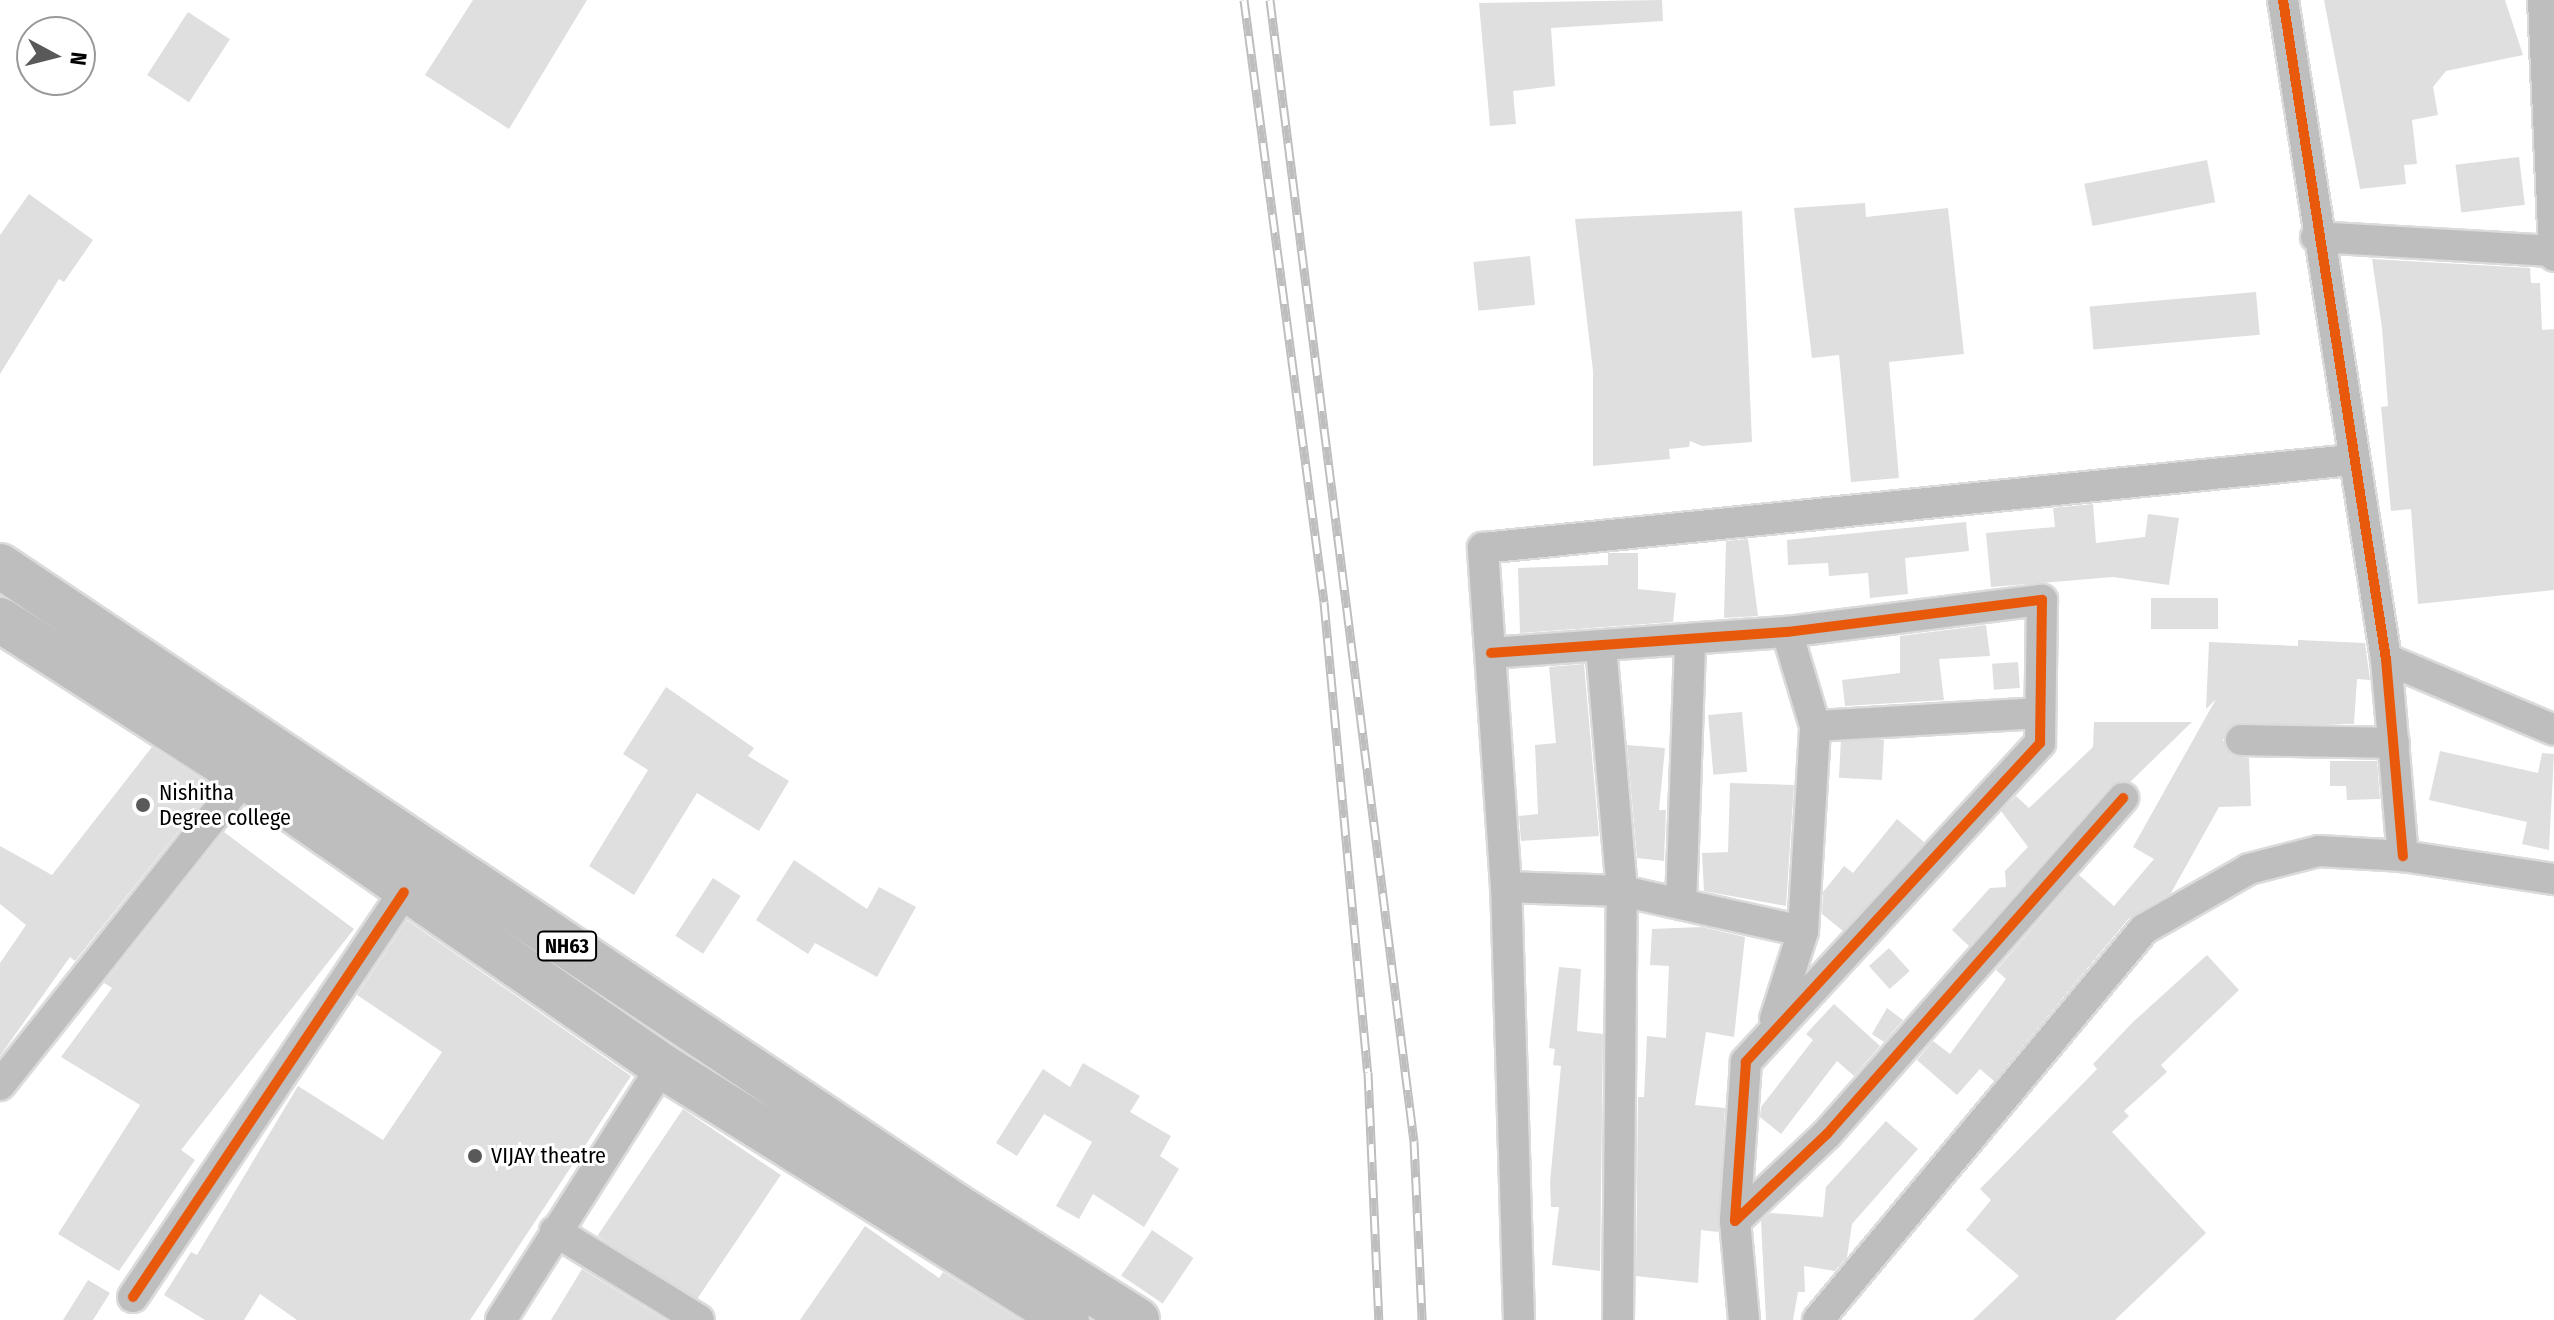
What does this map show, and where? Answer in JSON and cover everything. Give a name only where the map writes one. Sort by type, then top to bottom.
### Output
[{"type":"highway","name":"NH63","points":[[0,566],[956,1206],[1137,1320]]},
{"type":"highway","name":"NH63","points":[[0,620],[245,777],[404,892],[662,1066],[1067,1320]]},
{"type":"street","points":[[2283,0],[2316,237],[2386,659],[2403,856]]},
{"type":"street","points":[[2316,237],[2554,253],[2548,9]]},
{"type":"street","points":[[1519,1320],[1506,887],[1483,548],[2351,460]]},
{"type":"street","points":[[1491,653],[1787,632],[2042,600],[2040,743],[1772,1028],[1746,1062],[1735,1221],[1744,1320]]},
{"type":"street","points":[[1772,1028],[1803,931],[1815,726],[1787,632]]},
{"type":"street","points":[[1681,904],[1690,641]]},
{"type":"street","points":[[1601,647],[1622,891],[1618,1320]]},
{"type":"street","points":[[2386,659],[2554,730]]},
{"type":"street","points":[[1815,726],[2039,713]]},
{"type":"street","points":[[2241,740],[2394,743]]},
{"type":"street","points":[[0,1085],[245,777]]},
{"type":"street","points":[[1735,1221],[1827,1134],[2123,798]]},
{"type":"street","points":[[1818,1320],[2144,929],[2249,869],[2319,851],[2403,856],[2554,879]]},
{"type":"street","points":[[1506,887],[1622,891],[1803,931]]},
{"type":"street","points":[[133,1297],[404,892]]},
{"type":"street","points":[[501,1320],[662,1066]]},
{"type":"street","points":[[555,1231],[699,1320]]},
{"type":"building","points":[[473,0],[587,0],[509,129],[425,75]]},
{"type":"building","points":[[1662,0],[1663,21],[1551,28],[1555,86],[1513,91],[1516,124],[1490,126],[1479,3]]},
{"type":"building","points":[[2324,0],[2505,0],[2523,55],[2446,71],[2433,87],[2438,115],[2412,120],[2417,164],[2404,165],[2406,184],[2360,189]]},
{"type":"building","points":[[188,12],[230,39],[189,102],[147,75]]},
{"type":"building","points":[[2519,157],[2525,205],[2461,212],[2455,165]]},
{"type":"building","points":[[2207,160],[2215,202],[2093,226],[2084,184]]},
{"type":"building","points":[[29,194],[93,240],[64,282],[59,279],[0,374],[0,235]]},
{"type":"building","points":[[1865,203],[1866,217],[1948,208],[1964,354],[1889,362],[1899,478],[1851,482],[1839,355],[1812,358],[1794,208]]},
{"type":"building","points":[[1742,211],[1752,442],[1702,446],[1690,441],[1689,447],[1669,449],[1670,459],[1593,466],[1593,371],[1575,219]]},
{"type":"building","points":[[1530,256],[1535,305],[1478,311],[1473,262]]},
{"type":"building","points":[[2372,259],[2530,268],[2531,283],[2540,283],[2542,330],[2554,329],[2554,590],[2418,604],[2411,509],[2391,511],[2381,407],[2388,406],[2382,328]]},
{"type":"building","points":[[2256,292],[2260,335],[2093,349],[2090,307]]},
{"type":"building","points":[[2093,504],[2096,543],[2145,537],[2148,514],[2179,518],[2169,585],[2113,577],[1991,587],[1986,533],[2055,527],[2053,508]]},
{"type":"building","points":[[1966,522],[1969,551],[1905,558],[1908,594],[1870,598],[1868,573],[1829,576],[1828,563],[1788,565],[1787,540]]},
{"type":"building","points":[[1748,539],[1758,616],[1724,618],[1726,541]]},
{"type":"building","points":[[1608,553],[1638,553],[1638,589],[1676,593],[1673,622],[1520,633],[1518,568],[1608,565]]},
{"type":"building","points":[[2151,598],[2218,598],[2218,629],[2151,629]]},
{"type":"building","points":[[1986,625],[1990,656],[1939,659],[1944,700],[1845,706],[1842,680],[1900,673],[1900,636]]},
{"type":"building","points":[[2298,640],[2365,643],[2370,680],[2357,679],[2354,724],[2232,725],[2223,740],[2231,755],[2249,758],[2251,806],[2219,807],[2171,893],[2130,917],[1994,1081],[1980,1069],[1957,1095],[1917,1060],[1933,1041],[1950,1054],[2006,979],[1996,970],[2079,875],[2114,906],[2154,859],[2133,847],[2216,699],[2206,709],[2209,642],[2298,646]]},
{"type":"building","points":[[2018,662],[2020,688],[1994,690],[1992,664]]},
{"type":"building","points":[[1584,664],[1599,836],[1521,841],[1519,816],[1538,814],[1535,745],[1556,743],[1549,667]]},
{"type":"building","points":[[666,687],[754,748],[748,756],[789,781],[759,831],[697,793],[634,895],[589,866],[648,770],[623,754]]},
{"type":"building","points":[[1742,712],[1747,772],[1713,775],[1708,715]]},
{"type":"building","points":[[2094,722],[2192,722],[2130,782],[2110,786],[1969,946],[1952,930],[1990,888],[2006,887],[2005,871],[2028,847],[2001,811],[2016,796],[2029,808],[2093,747]]},
{"type":"building","points":[[1841,738],[1884,740],[1882,780],[1839,778]]},
{"type":"building","points":[[1627,745],[1665,748],[1659,810],[1666,810],[1664,861],[1637,858]]},
{"type":"building","points":[[152,747],[214,787],[75,961],[70,957],[0,1056],[0,963],[26,925],[0,904],[0,846],[52,875]]},
{"type":"building","points":[[2440,751],[2538,773],[2542,753],[2554,754],[2549,850],[2522,844],[2527,822],[2429,800]]},
{"type":"building","points":[[2330,761],[2377,761],[2380,799],[2347,800],[2346,786],[2330,786]]},
{"type":"building","points":[[1730,783],[1794,785],[1786,906],[1704,891],[1702,853],[1728,852]]},
{"type":"building","points":[[1897,819],[1924,842],[1843,931],[1822,914],[1823,892],[1844,866],[1853,873]]},
{"type":"building","points":[[224,832],[354,929],[181,1150],[195,1160],[119,1271],[58,1234],[140,1105],[61,1057],[112,988],[104,983]]},
{"type":"building","points":[[794,860],[867,909],[879,887],[916,907],[877,977],[815,943],[808,954],[756,920]]},
{"type":"building","points":[[713,878],[741,896],[703,954],[675,936]]},
{"type":"building","name":"VIJAY theatre","points":[[407,920],[631,1076],[470,1320],[297,1320],[260,1294],[244,1320],[205,1320],[164,1295],[191,1252],[197,1255],[298,1086],[383,1140],[442,1052],[357,995]]},
{"type":"building","points":[[1702,927],[1745,937],[1734,1037],[1706,1032],[1695,1105],[1725,1108],[1718,1232],[1701,1230],[1698,1283],[1636,1276],[1638,1097],[1644,1097],[1647,1036],[1666,1038],[1669,966],[1650,965],[1652,929]]},
{"type":"building","points":[[1889,948],[1910,971],[1890,989],[1869,966]]},
{"type":"building","points":[[2207,955],[2239,990],[2161,1065],[2167,1072],[2124,1111],[2129,1116],[2112,1132],[2206,1233],[2115,1320],[1973,1320],[2019,1276],[1966,1230],[1991,1200],[1980,1189],[2097,1069],[2093,1064],[2133,1022]]},
{"type":"building","points":[[1559,967],[1581,969],[1577,1031],[1603,1034],[1600,1271],[1552,1265],[1559,1207],[1551,1207],[1550,1182],[1561,1066],[1553,1065],[1555,1049],[1549,1048]]},
{"type":"building","points":[[1834,1004],[1880,1046],[1854,1076],[1837,1061],[1781,1134],[1760,1117],[1761,1107],[1813,1040],[1806,1034]]},
{"type":"building","points":[[1887,1008],[1903,1020],[1884,1042],[1872,1034]]},
{"type":"building","points":[[1083,1063],[1140,1096],[1130,1112],[1171,1136],[1160,1156],[1179,1169],[1144,1227],[1093,1194],[1079,1219],[1056,1206],[1092,1142],[1044,1114],[1017,1156],[996,1143],[1043,1069],[1070,1087]]},
{"type":"building","points":[[683,1109],[781,1175],[695,1302],[597,1236]]},
{"type":"building","points":[[1886,1121],[1918,1149],[1852,1224],[1847,1257],[1835,1271],[1804,1266],[1805,1292],[1798,1292],[1793,1320],[1766,1320],[1761,1221],[1770,1213],[1823,1217],[1826,1187]]},
{"type":"building","points":[[865,1226],[939,1278],[943,1272],[1020,1320],[800,1320]]},
{"type":"building","points":[[1152,1230],[1193,1258],[1163,1304],[1121,1276]]},
{"type":"building","points":[[582,1269],[665,1320],[551,1320]]},
{"type":"building","points":[[88,1280],[110,1293],[93,1320],[63,1320]]},
{"type":"railway","points":[[1244,0],[1324,602],[1368,1072],[1379,1320]]},
{"type":"railway","points":[[1270,0],[1414,1141],[1422,1320]]},
{"type":"cycle path","points":[[2283,0],[2386,659],[2403,856]]},
{"type":"cycle path","points":[[1491,653],[1787,632],[2042,600],[2040,743],[1746,1062],[1735,1221],[1827,1134],[2123,798]]},
{"type":"cycle path","points":[[133,1297],[404,892]]},
{"type":"place","name":"Nishitha Degree college","points":[[143,805]]},
{"type":"place","name":"VIJAY theatre","points":[[475,1156]]}]
